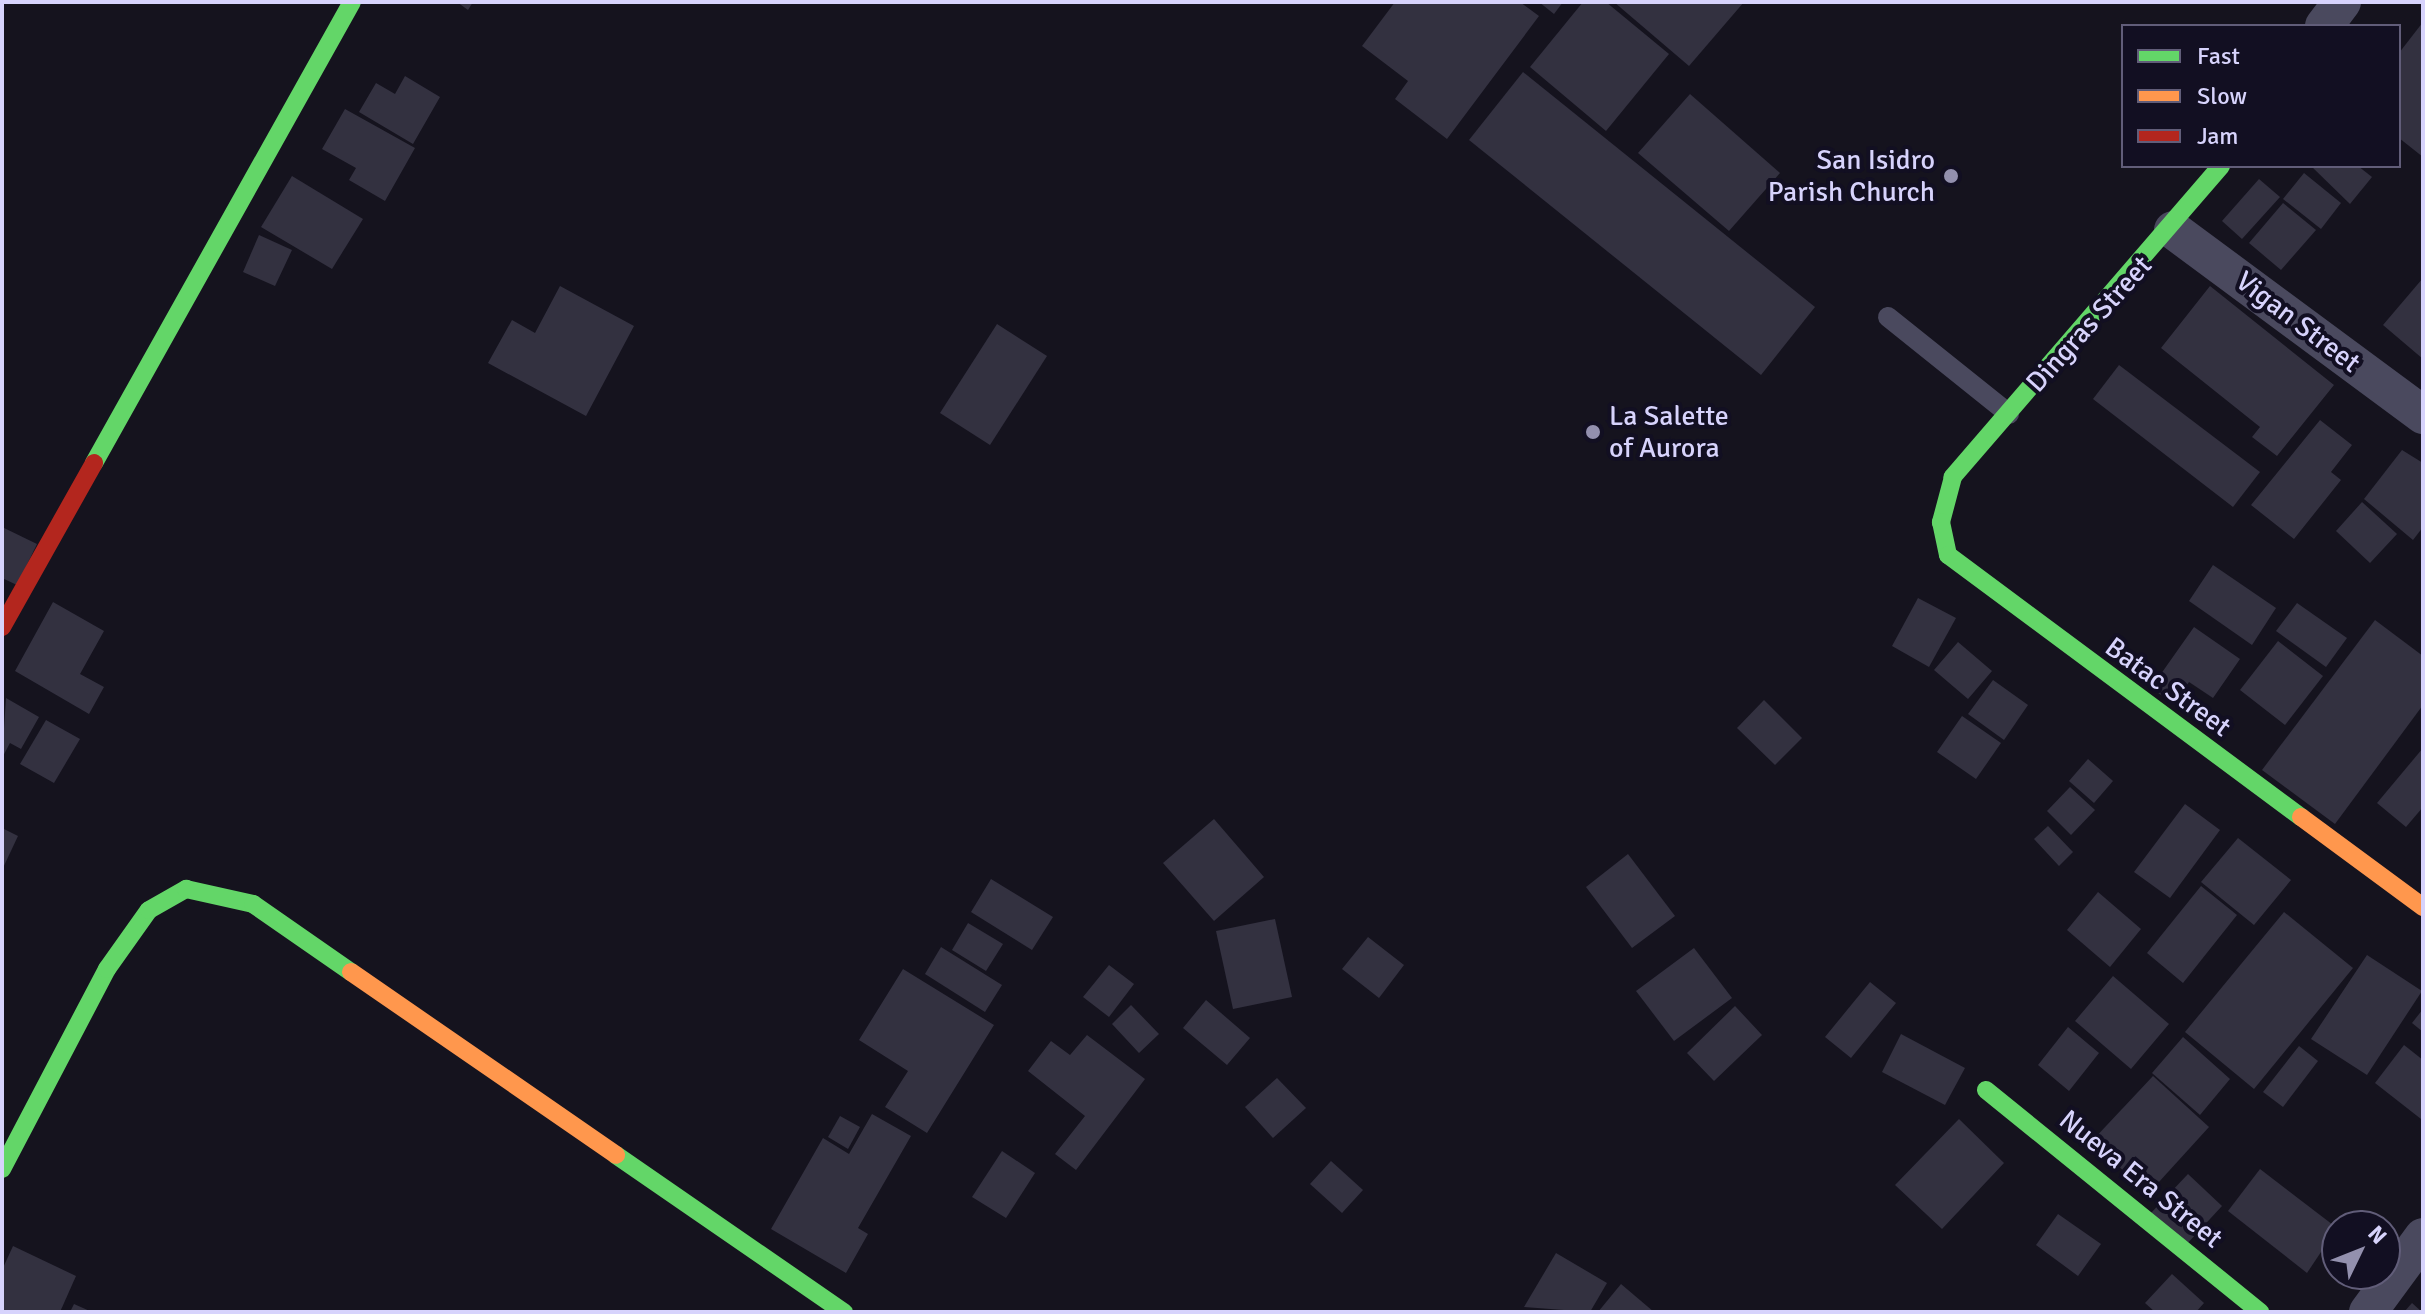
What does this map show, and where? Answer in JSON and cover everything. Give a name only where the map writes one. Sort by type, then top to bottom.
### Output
[{"type":"street","points":[[2,627],[352,2]]},
{"type":"street","points":[[2326,24],[2342,2]]},
{"type":"street","name":"Dingras Street","points":[[1953,477],[2173,230],[2220,168]]},
{"type":"street","name":"Vigan Street","points":[[2173,230],[2423,415]]},
{"type":"street","name":"Batac Street","points":[[1953,477],[1941,522],[1948,555],[1970,577],[2423,907]]},
{"type":"street","points":[[2,1169],[107,969],[149,910],[186,889],[208,889],[253,904],[844,1312]]},
{"type":"street","name":"Nueva Era Street","points":[[1986,1090],[2260,1312]]},
{"type":"street","points":[[2368,1312],[2423,1237]]},
{"type":"lane","points":[[1888,317],[2009,414]]},
{"type":"building","points":[[457,2],[473,2],[468,10]]},
{"type":"building","points":[[1395,2],[1520,2],[1539,16],[1447,139],[1395,99],[1408,81],[1362,46]]},
{"type":"building","points":[[1539,2],[1563,2],[1554,14]]},
{"type":"building","points":[[1583,2],[1606,2],[1669,54],[1606,131],[1530,67]]},
{"type":"building","points":[[1614,2],[1744,2],[1689,66]]},
{"type":"building","points":[[2423,22],[2423,157],[2401,140],[2401,50]]},
{"type":"building","points":[[1523,72],[1815,307],[1761,375],[1469,140]]},
{"type":"building","points":[[405,76],[440,97],[413,144],[359,112],[376,83],[395,94]]},
{"type":"building","points":[[1690,94],[1780,173],[1729,231],[1638,153]]},
{"type":"building","points":[[345,109],[415,148],[385,201],[349,180],[356,168],[322,149]]},
{"type":"building","points":[[2313,168],[2361,168],[2372,177],[2350,204]]},
{"type":"building","points":[[2304,173],[2341,203],[2321,229],[2283,199]]},
{"type":"building","points":[[292,176],[363,219],[332,269],[261,227]]},
{"type":"building","points":[[2259,179],[2280,197],[2242,239],[2222,221]]},
{"type":"building","points":[[2283,203],[2316,230],[2281,270],[2249,243]]},
{"type":"building","points":[[259,235],[292,250],[275,286],[243,272]]},
{"type":"building","points":[[2423,278],[2423,359],[2383,325]]},
{"type":"building","points":[[560,286],[634,326],[586,416],[488,363],[512,320],[535,333]]},
{"type":"building","points":[[2210,286],[2334,385],[2277,456],[2252,437],[2260,427],[2161,348]]},
{"type":"building","points":[[997,324],[1047,356],[990,445],[940,413]]},
{"type":"building","points":[[2119,365],[2260,472],[2233,507],[2093,399]]},
{"type":"building","points":[[2320,420],[2352,445],[2331,472],[2341,480],[2294,539],[2251,505]]},
{"type":"building","points":[[2402,450],[2423,463],[2423,527],[2413,540],[2364,499]]},
{"type":"building","points":[[2362,502],[2397,534],[2370,563],[2336,531]]},
{"type":"building","points":[[2,527],[37,544],[17,585],[2,578]]},
{"type":"building","points":[[2213,565],[2276,608],[2252,645],[2189,601]]},
{"type":"building","points":[[1918,598],[1956,618],[1929,667],[1892,646]]},
{"type":"building","points":[[53,602],[104,631],[80,674],[104,687],[89,714],[15,671]]},
{"type":"building","points":[[2297,603],[2347,638],[2326,667],[2276,631]]},
{"type":"building","points":[[2375,620],[2423,656],[2423,705],[2335,824],[2262,770]]},
{"type":"building","points":[[2194,627],[2240,659],[2213,698],[2189,682],[2174,704],[2151,688]]},
{"type":"building","points":[[2278,641],[2323,676],[2285,725],[2240,690]]},
{"type":"building","points":[[1958,642],[1992,671],[1968,699],[1934,670]]},
{"type":"building","points":[[1993,680],[2028,705],[2004,740],[1968,714]]},
{"type":"building","points":[[6,698],[39,717],[21,749],[10,743],[2,758]]},
{"type":"building","points":[[1764,700],[1802,738],[1775,765],[1737,728]]},
{"type":"building","points":[[1962,716],[2001,743],[1976,779],[1937,752]]},
{"type":"building","points":[[46,720],[80,739],[54,783],[20,764]]},
{"type":"building","points":[[2423,748],[2423,807],[2406,827],[2377,803]]},
{"type":"building","points":[[2088,759],[2113,781],[2094,803],[2069,781]]},
{"type":"building","points":[[2070,787],[2095,810],[2071,835],[2047,811]]},
{"type":"building","points":[[2185,804],[2220,830],[2170,898],[2134,872]]},
{"type":"building","points":[[1214,819],[1264,877],[1214,921],[1163,863]]},
{"type":"building","points":[[2048,826],[2073,852],[2059,866],[2034,839]]},
{"type":"building","points":[[2,828],[18,836],[2,870]]},
{"type":"building","points":[[2238,838],[2291,880],[2254,925],[2201,882]]},
{"type":"building","points":[[1628,854],[1675,916],[1632,948],[1586,887]]},
{"type":"building","points":[[991,879],[1053,917],[1032,950],[971,912]]},
{"type":"building","points":[[2201,886],[2237,915],[2183,983],[2147,953]]},
{"type":"building","points":[[2098,892],[2141,929],[2110,967],[2067,930]]},
{"type":"building","points":[[2284,912],[2353,968],[2254,1089],[2185,1032]]},
{"type":"building","points":[[1275,919],[1292,997],[1233,1009],[1216,931]]},
{"type":"building","points":[[968,923],[1003,944],[986,971],[952,950]]},
{"type":"building","points":[[1368,937],[1404,965],[1379,998],[1342,969]]},
{"type":"building","points":[[941,947],[1002,985],[985,1012],[925,974]]},
{"type":"building","points":[[1694,948],[1732,998],[1674,1041],[1636,991]]},
{"type":"building","points":[[2367,955],[2422,991],[2367,1075],[2311,1039]]},
{"type":"building","points":[[1109,965],[1134,984],[1109,1017],[1083,997]]},
{"type":"building","points":[[903,969],[994,1025],[927,1133],[885,1107],[908,1071],[859,1040]]},
{"type":"building","points":[[2113,976],[2169,1024],[2131,1069],[2075,1021]]},
{"type":"building","points":[[1870,982],[1896,1003],[1851,1058],[1825,1037]]},
{"type":"building","points":[[1206,1000],[1250,1038],[1227,1065],[1183,1028]]},
{"type":"building","points":[[1131,1005],[1159,1034],[1139,1053],[1112,1024]]},
{"type":"building","points":[[1735,1006],[1762,1035],[1714,1081],[1687,1053]]},
{"type":"building","points":[[2423,1009],[2423,1032],[2412,1023]]},
{"type":"building","points":[[2068,1027],[2099,1053],[2069,1091],[2038,1065]]},
{"type":"building","points":[[1901,1034],[1965,1068],[1945,1105],[1882,1072]]},
{"type":"building","points":[[1087,1035],[1145,1079],[1076,1170],[1055,1154],[1085,1116],[1028,1071],[1051,1041],[1070,1055]]},
{"type":"building","points":[[2183,1037],[2230,1079],[2200,1115],[2152,1073]]},
{"type":"building","points":[[2404,1045],[2423,1060],[2421,1119],[2375,1083]]},
{"type":"building","points":[[2299,1046],[2318,1061],[2283,1107],[2263,1092]]},
{"type":"building","points":[[2153,1076],[2209,1127],[2148,1194],[2092,1141]]},
{"type":"building","points":[[1277,1078],[1306,1108],[1273,1138],[1245,1107]]},
{"type":"building","points":[[872,1114],[911,1136],[858,1228],[868,1234],[846,1273],[771,1229],[823,1138],[849,1154]]},
{"type":"building","points":[[840,1116],[860,1127],[848,1149],[828,1137]]},
{"type":"building","points":[[1959,1119],[2004,1163],[1942,1229],[1895,1185]]},
{"type":"building","points":[[1002,1151],[1035,1173],[1006,1218],[972,1197]]},
{"type":"building","points":[[1331,1161],[1363,1190],[1342,1213],[1310,1184]]},
{"type":"building","points":[[2260,1169],[2321,1216],[2321,1252],[2307,1273],[2228,1211]]},
{"type":"building","points":[[2188,1174],[2222,1206],[2185,1246],[2150,1214]]},
{"type":"building","points":[[2058,1214],[2101,1244],[2078,1276],[2036,1245]]},
{"type":"building","points":[[13,1246],[76,1276],[60,1312],[2,1312],[2,1270]]},
{"type":"building","points":[[1556,1253],[1607,1283],[1590,1312],[1524,1307]]},
{"type":"building","points":[[2172,1274],[2204,1303],[2196,1312],[2155,1312],[2145,1303]]},
{"type":"building","points":[[1621,1284],[1654,1312],[1598,1312]]},
{"type":"building","points":[[2412,1303],[2422,1312],[2404,1312]]},
{"type":"building","points":[[74,1304],[92,1312],[70,1312]]},
{"type":"traffic: fast","points":[[94,463],[352,2]]},
{"type":"traffic: fast","points":[[2219,168],[1953,477],[1941,522],[1948,555],[2301,817]]},
{"type":"traffic: fast","points":[[2,1169],[107,969],[149,910],[186,889],[253,904],[351,972]]},
{"type":"traffic: fast","points":[[1986,1090],[2260,1312]]},
{"type":"traffic: fast","points":[[616,1155],[844,1312]]},
{"type":"traffic: slow","points":[[2301,817],[2423,907]]},
{"type":"traffic: slow","points":[[351,972],[616,1155]]},
{"type":"traffic: jam","points":[[2,627],[94,463]]},
{"type":"place","name":"San Isidro Parish Church","points":[[1951,176]]},
{"type":"place","name":"La Salette of Aurora","points":[[1593,432]]}]
